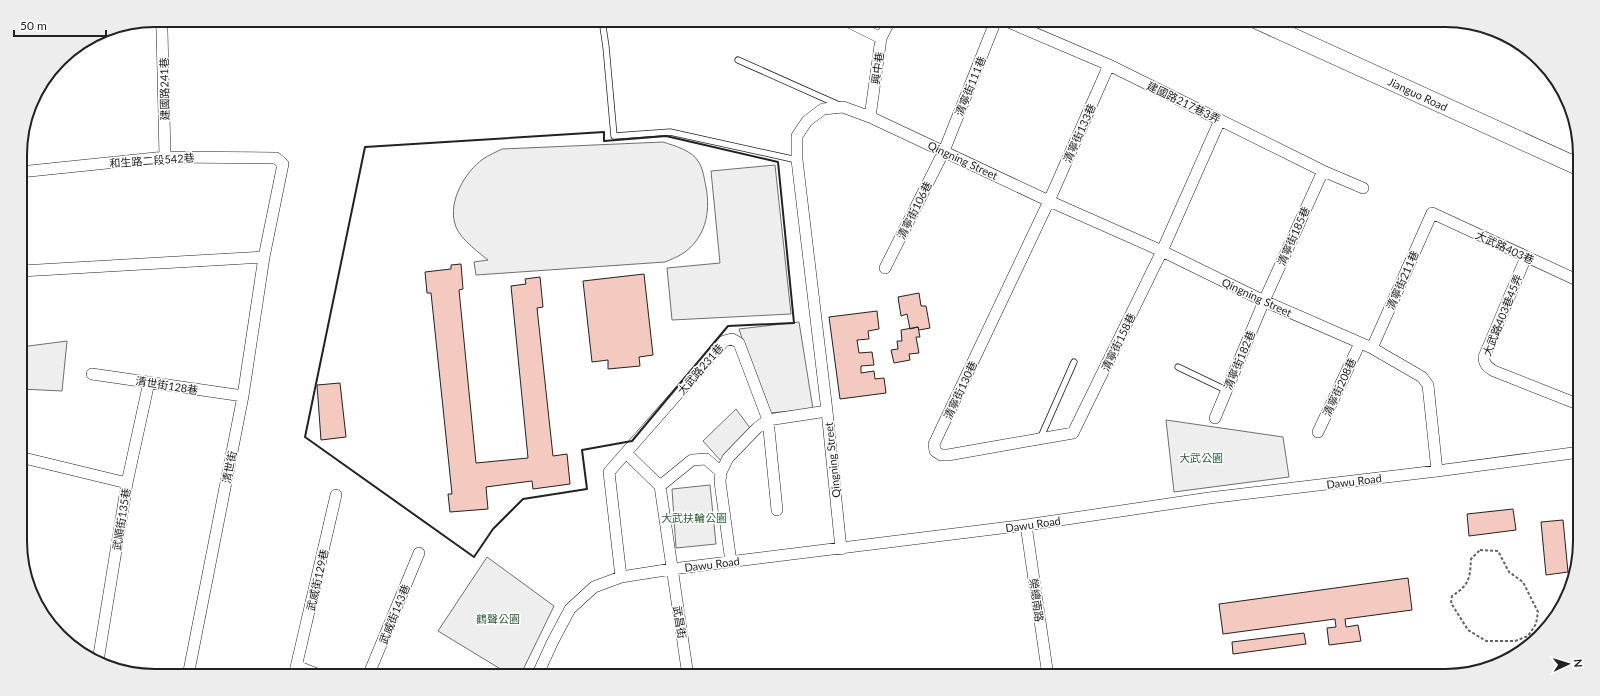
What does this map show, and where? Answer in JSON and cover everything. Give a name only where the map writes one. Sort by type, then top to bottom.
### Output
[{"type":"main road","name":"Jianguo Road","points":[[1271,27],[1573,164]]},
{"type":"street","name":"建國路241巷","points":[[162,27],[166,157]]},
{"type":"street","points":[[859,27],[881,38]]},
{"type":"street","name":"興中巷","points":[[870,117],[881,38],[886,27]]},
{"type":"street","name":"清寧街111巷","points":[[944,151],[993,27]]},
{"type":"street","name":"建國路217巷3弄","points":[[1020,27],[1109,65],[1322,171],[1363,188]]},
{"type":"street","name":"清寧街133巷","points":[[1049,201],[1109,65]]},
{"type":"street","name":"Qingning Street","points":[[841,549],[827,411],[797,160],[797,136],[807,121],[823,109],[843,107],[870,117],[1049,201],[1162,251],[1264,301],[1372,348],[1422,377],[1428,384],[1437,472]]},
{"type":"street","name":"清寧街158巷","points":[[1073,433],[1162,251],[1220,120]]},
{"type":"street","name":"清寧街106巷","points":[[885,268],[944,151]]},
{"type":"street","name":"和生路二段542巷","points":[[27,171],[166,157],[276,158],[283,164]]},
{"type":"street","name":"清世街","points":[[189,669],[243,396],[264,257],[283,164]]},
{"type":"street","name":"清寧街185巷","points":[[1264,301],[1322,171]]},
{"type":"street","name":"清寧街130巷","points":[[1049,201],[934,444],[935,451],[941,455],[948,455],[1073,433]]},
{"type":"street","name":"大武路403巷","points":[[1432,213],[1573,278]]},
{"type":"street","name":"清寧街211巷","points":[[1372,348],[1432,213]]},
{"type":"street","points":[[27,271],[264,257]]},
{"type":"street","name":"大武路403巷45弄","points":[[1526,257],[1484,357],[1484,362],[1494,371],[1573,402]]},
{"type":"street","name":"清寧街182巷","points":[[1214,418],[1264,301]]},
{"type":"street","name":"大武路231巷","points":[[621,578],[610,472],[724,341],[732,339],[739,343],[768,420],[777,510]]},
{"type":"street","name":"清寧街208巷","points":[[1318,432],[1360,343]]},
{"type":"street","name":"清世街128巷","points":[[92,374],[243,396]]},
{"type":"street","points":[[127,482],[149,382]]},
{"type":"street","points":[[731,562],[720,482],[721,472],[728,458],[757,428],[768,420],[827,411]]},
{"type":"street","name":"Dawu Road","points":[[540,669],[570,609],[594,587],[621,578],[672,569],[1026,525],[1208,498],[1437,472],[1573,453]]},
{"type":"street","points":[[626,454],[660,486],[672,569]]},
{"type":"street","name":"武順街135巷","points":[[27,459],[127,482],[99,656]]},
{"type":"street","points":[[660,486],[692,460],[706,459],[721,472]]},
{"type":"street","name":"武威街129巷","points":[[296,669],[336,494]]},
{"type":"street","name":"榮總南路","points":[[1026,525],[1047,669]]},
{"type":"street","name":"武威街143巷","points":[[371,669],[419,553]]},
{"type":"street","name":"武昌街","points":[[672,569],[687,669]]},
{"type":"lane","points":[[603,27],[614,136],[670,132],[797,160]]},
{"type":"lane","points":[[738,60],[843,107]]},
{"type":"lane","points":[[1040,439],[1074,362]]},
{"type":"lane","points":[[1178,367],[1226,390]]},
{"type":"path","points":[[1480,550],[1498,551],[1509,572],[1524,582],[1538,612],[1536,624],[1528,636],[1515,641],[1486,641],[1480,638],[1468,630],[1451,603],[1452,596],[1460,591],[1468,582],[1471,572],[1471,560],[1480,550]]},
{"type":"green space","points":[[663,142],[682,149],[695,157],[701,167],[706,187],[708,206],[704,225],[696,241],[682,254],[665,262],[476,275],[474,262],[488,260],[469,244],[460,234],[455,224],[453,215],[456,197],[464,179],[483,159],[502,149]]},
{"type":"green space","points":[[775,165],[791,314],[672,320],[667,268],[720,263],[711,171]]},
{"type":"green space","points":[[799,322],[813,409],[770,413],[757,385],[739,329]]},
{"type":"green space","points":[[67,341],[62,391],[27,389],[27,346]]},
{"type":"green space","points":[[736,409],[753,432],[721,461],[703,441]]},
{"type":"green space","name":"大武公園","points":[[1166,420],[1283,437],[1289,477],[1174,492]]},
{"type":"green space","name":"大武扶輪公園","points":[[710,485],[716,544],[676,548],[672,489]]},
{"type":"green space","name":"鶴聲公園","points":[[487,557],[554,606],[523,669],[500,669],[438,631]]},
{"type":"building","points":[[461,264],[463,289],[459,290],[476,463],[528,458],[511,286],[526,284],[525,279],[540,277],[543,307],[537,308],[553,456],[567,454],[570,484],[533,489],[532,481],[486,487],[488,509],[450,512],[448,494],[452,494],[431,293],[427,293],[425,272],[451,269],[451,265]]},
{"type":"building","points":[[644,274],[653,355],[639,357],[640,366],[608,369],[608,360],[592,362],[583,281]]},
{"type":"building","points":[[919,293],[921,306],[926,306],[930,328],[919,330],[918,327],[910,329],[907,314],[901,316],[898,297]]},
{"type":"building","points":[[877,311],[879,329],[868,331],[869,339],[857,340],[859,353],[872,352],[874,365],[861,366],[861,373],[874,371],[875,379],[884,378],[886,393],[840,399],[829,317]]},
{"type":"building","points":[[918,327],[920,337],[916,337],[919,353],[909,354],[910,360],[894,363],[891,350],[898,349],[897,341],[902,341],[901,330]]},
{"type":"building","points":[[340,383],[346,437],[321,440],[317,385]]},
{"type":"building","points":[[1513,509],[1516,530],[1469,536],[1467,514]]},
{"type":"building","points":[[1563,520],[1568,572],[1546,575],[1541,522]]},
{"type":"building","points":[[1408,578],[1412,610],[1345,619],[1346,627],[1358,625],[1361,641],[1329,645],[1327,628],[1336,627],[1335,619],[1223,634],[1219,604]]},
{"type":"building","points":[[1304,633],[1306,644],[1233,654],[1232,642]]},
{"type":"wall","points":[[604,132],[604,141],[666,136],[778,162],[794,323],[728,326],[632,441],[582,450],[587,489],[523,499],[493,529],[474,557],[305,437],[365,147],[604,132]]}]
